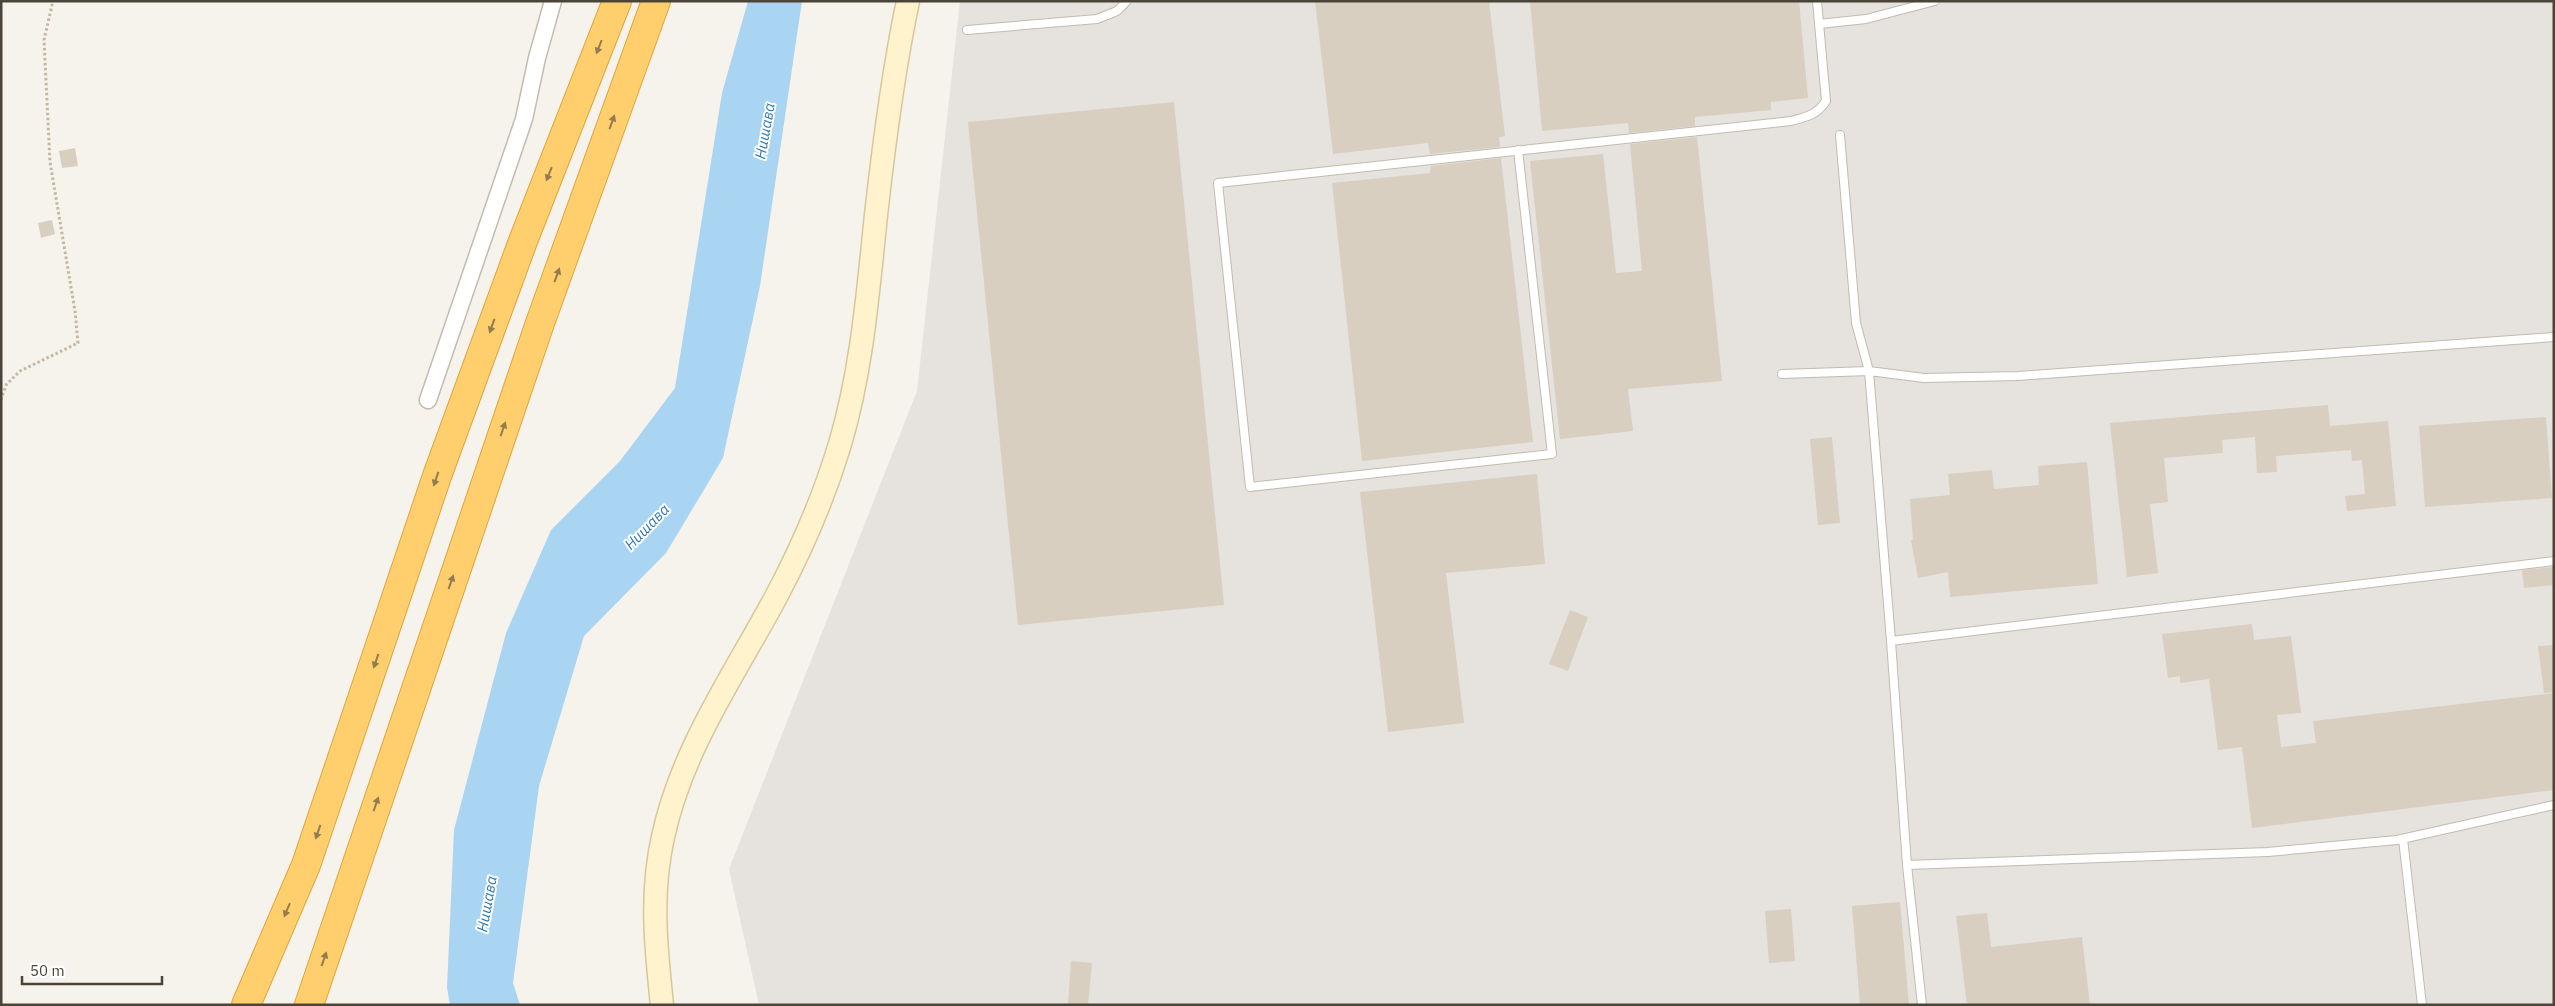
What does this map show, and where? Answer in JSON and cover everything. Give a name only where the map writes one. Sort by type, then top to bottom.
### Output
[{"type":"highway","points":[[246,1005],[306,865],[443,459],[523,241],[617,1]]},
{"type":"highway","points":[[309,1005],[530,351],[656,1]]},
{"type":"main road","points":[[662,1005],[654,925],[662,839],[678,783],[694,744],[777,596],[806,539],[819,508],[850,411],[861,348],[888,109],[908,1]]},
{"type":"street","points":[[428,400],[524,119],[537,58],[553,1]]},
{"type":"lane","points":[[966,30],[1097,19],[1117,12],[1127,1]]},
{"type":"lane","points":[[1518,150],[1552,454],[1250,487],[1218,183],[1518,150],[1791,121],[1812,115],[1821,109],[1826,101],[1817,1]]},
{"type":"lane","points":[[1819,24],[1866,19],[1935,1]]},
{"type":"lane","points":[[1840,135],[1856,323],[1869,371],[1907,865],[1922,1005]]},
{"type":"lane","points":[[1782,374],[1869,371],[1924,378],[2018,376],[2554,337]]},
{"type":"lane","points":[[1891,641],[2554,561]]},
{"type":"lane","points":[[1907,865],[2268,852],[2403,838],[2554,805]]},
{"type":"lane","points":[[2403,838],[2422,1005]]},
{"type":"path","points":[[1,400],[6,385],[20,371],[78,343],[75,311],[50,162],[44,40],[53,1]]},
{"type":"shaded area","points":[[960,1],[2554,1],[2554,1005],[759,1005],[729,869],[917,391]]},
{"type":"water","name":"Нишава","points":[[748,1],[802,1],[760,286],[723,458],[666,553],[584,636],[539,786],[513,983],[520,1005],[450,1005],[447,988],[454,830],[506,633],[551,530],[620,461],[675,388],[722,93]]},
{"type":"building","points":[[1315,1],[1489,1],[1505,136],[1499,137],[1500,147],[1430,154],[1428,143],[1333,154]]},
{"type":"building","points":[[1530,1],[1799,1],[1808,98],[1771,102],[1771,110],[1695,117],[1695,126],[1629,133],[1628,123],[1542,131]]},
{"type":"building","points":[[1174,102],[1224,605],[1018,625],[968,122]]},
{"type":"building","points":[[1697,137],[1722,381],[1628,389],[1633,431],[1560,439],[1530,161],[1603,154],[1616,273],[1642,271],[1630,144]]},
{"type":"building","points":[[75,148],[78,166],[62,168],[59,151]]},
{"type":"building","points":[[1501,158],[1533,442],[1362,461],[1332,183],[1430,173],[1431,166]]},
{"type":"building","points":[[52,220],[55,234],[41,238],[38,223]]},
{"type":"building","points":[[2328,405],[2330,426],[2388,421],[2396,506],[2347,511],[2345,496],[2365,494],[2362,460],[2352,461],[2351,450],[2276,456],[2277,472],[2257,473],[2255,437],[2222,440],[2223,453],[2164,458],[2168,502],[2150,504],[2158,573],[2127,577],[2110,423]]},
{"type":"building","points":[[2546,417],[2552,498],[2425,507],[2419,426]]},
{"type":"building","points":[[1832,437],[1840,523],[1818,525],[1810,439]]},
{"type":"building","points":[[2087,462],[2098,584],[1950,597],[1948,572],[1918,578],[1911,540],[1913,540],[1910,499],[1950,495],[1948,474],[1992,470],[1994,489],[2039,485],[2038,466]]},
{"type":"building","points":[[1537,474],[1545,564],[1446,573],[1464,723],[1388,732],[1360,492]]},
{"type":"building","points":[[2554,567],[2554,585],[2524,588],[2522,570]]},
{"type":"building","points":[[1570,610],[1588,617],[1568,671],[1549,664]]},
{"type":"building","points":[[2252,624],[2254,640],[2291,636],[2301,713],[2277,715],[2281,747],[2316,743],[2313,721],[2554,693],[2554,790],[2252,828],[2242,747],[2218,750],[2209,679],[2180,683],[2180,676],[2168,678],[2162,634]]},
{"type":"building","points":[[2554,645],[2554,692],[2544,693],[2538,646]]},
{"type":"building","points":[[1900,902],[1909,1005],[1860,1005],[1852,906]]},
{"type":"building","points":[[1791,909],[1795,961],[1769,963],[1765,911]]},
{"type":"building","points":[[1987,913],[1991,947],[2082,937],[2090,1005],[1967,1005],[1956,916]]},
{"type":"building","points":[[1071,961],[1092,963],[1088,1005],[1068,1005]]}]
